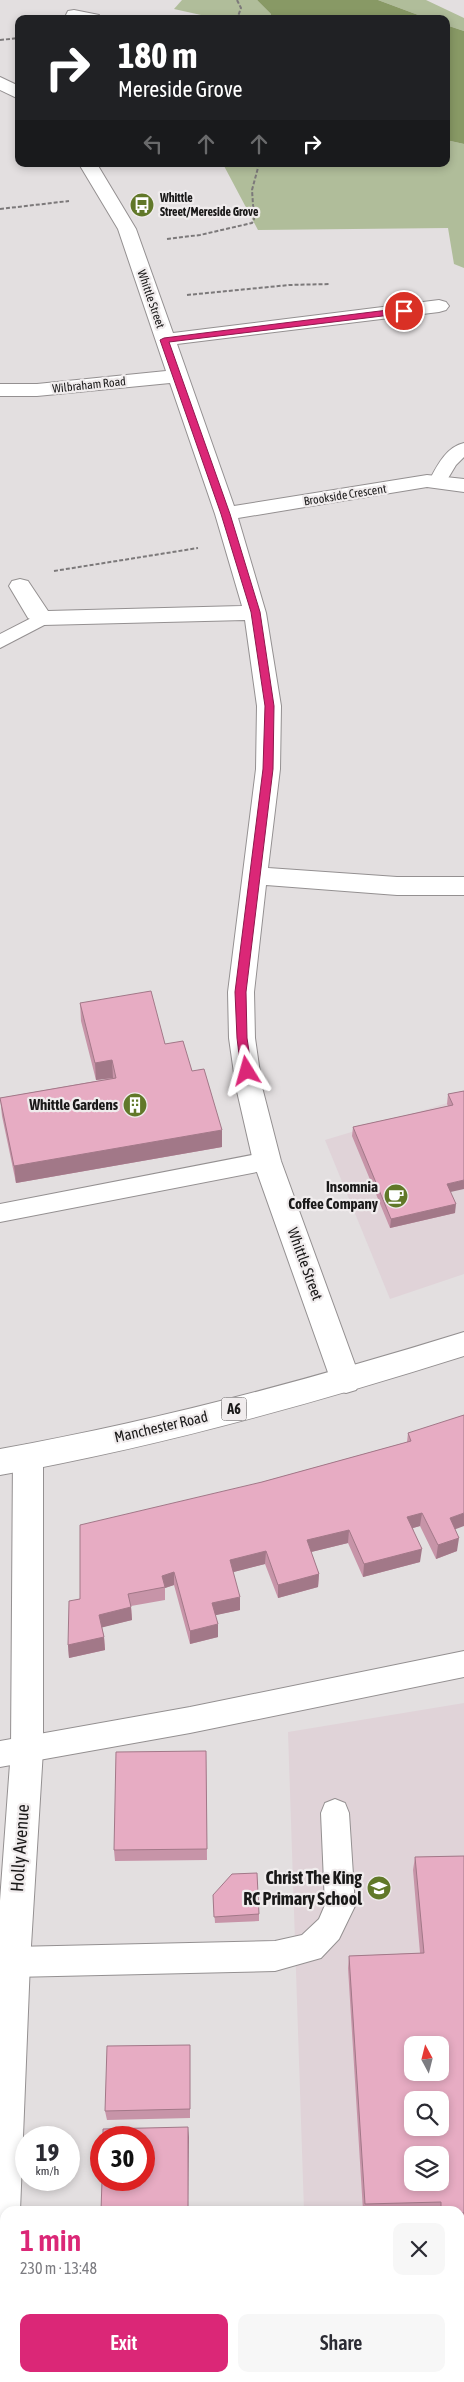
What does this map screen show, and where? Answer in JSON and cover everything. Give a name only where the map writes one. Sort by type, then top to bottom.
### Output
[{"type":"street","name":"Whittle Street","points":[[90,167],[127,229],[226,514],[255,612],[269,706],[268,769],[241,992],[242,1038],[249,1087],[267,1160],[346,1381]]},
{"type":"street","points":[[396,291],[404,311]]},
{"type":"street","points":[[164,340],[440,306]]},
{"type":"street","name":"Wilbraham Road","points":[[0,390],[37,390],[179,376]]},
{"type":"street","name":"Brookside Crescent","points":[[226,514],[426,481],[438,481],[464,486]]},
{"type":"street","points":[[20,586],[36,613],[43,618],[255,612]]},
{"type":"street","points":[[256,876],[398,886],[464,886]]},
{"type":"street","name":"Manchester Road","points":[[14,1460],[346,1381],[464,1344]]},
{"type":"street","name":"Holly Avenue","points":[[2,2206],[13,1962],[14,1460]]},
{"type":"lane","points":[[438,481],[448,462],[464,448]]},
{"type":"lane","points":[[0,642],[43,618]]},
{"type":"lane","points":[[0,1212],[267,1160]]},
{"type":"lane","points":[[13,1752],[190,1720],[464,1664]]},
{"type":"lane","points":[[13,1962],[275,1956],[310,1948],[329,1929],[340,1906],[335,1813]]},
{"type":"path","points":[[237,0],[241,8],[238,15]]},
{"type":"path","points":[[0,40],[15,38]]},
{"type":"path","points":[[132,244],[200,235],[252,223],[254,219],[252,190],[258,167]]},
{"type":"path","points":[[0,209],[109,196]]},
{"type":"path","points":[[150,298],[289,285],[336,284]]},
{"type":"path","points":[[20,586],[17,577],[234,542]]},
{"type":"shaded area","points":[[182,0],[257,0],[271,14],[201,15],[174,9]]},
{"type":"shaded area","points":[[257,0],[378,0],[418,15],[271,15]]},
{"type":"shaded area","points":[[378,0],[426,0],[464,18],[464,31],[450,26],[450,15],[418,15]]},
{"type":"shaded area","points":[[450,26],[464,31],[464,144],[450,141]]},
{"type":"shaded area","points":[[450,141],[464,144],[464,268],[454,264],[448,228],[258,230],[225,167],[450,167]]},
{"type":"shaded area","points":[[464,1098],[464,1274],[390,1299],[325,1140]]},
{"type":"shaded area","name":"Christ The King RC Primary School","points":[[464,1703],[464,2206],[304,2206],[288,1732]]},
{"type":"building","name":"Whittle Gardens","points":[[151,991],[165,1044],[183,1041],[192,1071],[204,1069],[222,1130],[14,1166],[0,1098],[116,1078],[112,1060],[95,1063],[80,1003]]},
{"type":"building","points":[[464,1091],[464,1180],[447,1184],[456,1204],[391,1219],[353,1127],[453,1105],[448,1094]]},
{"type":"building","points":[[464,1415],[464,1513],[450,1518],[459,1538],[438,1545],[422,1513],[407,1517],[422,1549],[364,1564],[349,1530],[307,1540],[319,1574],[278,1585],[266,1551],[230,1560],[240,1597],[212,1603],[218,1624],[190,1631],[174,1572],[162,1576],[165,1587],[128,1594],[131,1607],[99,1615],[104,1637],[68,1645],[69,1601],[80,1599],[80,1525],[262,1482],[411,1441],[408,1433]]},
{"type":"building","points":[[206,1751],[207,1849],[114,1850],[116,1752]]},
{"type":"building","points":[[464,1856],[464,2206],[441,2206],[441,2202],[365,2204],[349,1956],[424,1953],[415,1857]]},
{"type":"building","points":[[257,1873],[259,1914],[214,1917],[213,1895],[232,1874]]},
{"type":"building","points":[[190,2045],[190,2109],[105,2111],[107,2046]]},
{"type":"building","points":[[188,2127],[188,2206],[101,2206],[102,2191],[155,2191],[155,2128]]},
{"type":"place","name":"Whittle Street/Mereside Grove","points":[[142,205]]},
{"type":"place","name":"Whittle Gardens","points":[[135,1105]]},
{"type":"place","name":"Insomnia Coffee Company","points":[[396,1196]]},
{"type":"place","name":"Christ The King RC Primary School","points":[[379,1888]]},
{"type":"route","points":[[247,1071],[242,1038],[241,992],[268,769],[269,706],[265,669],[255,612],[226,514],[179,376],[164,340],[404,311]]}]
